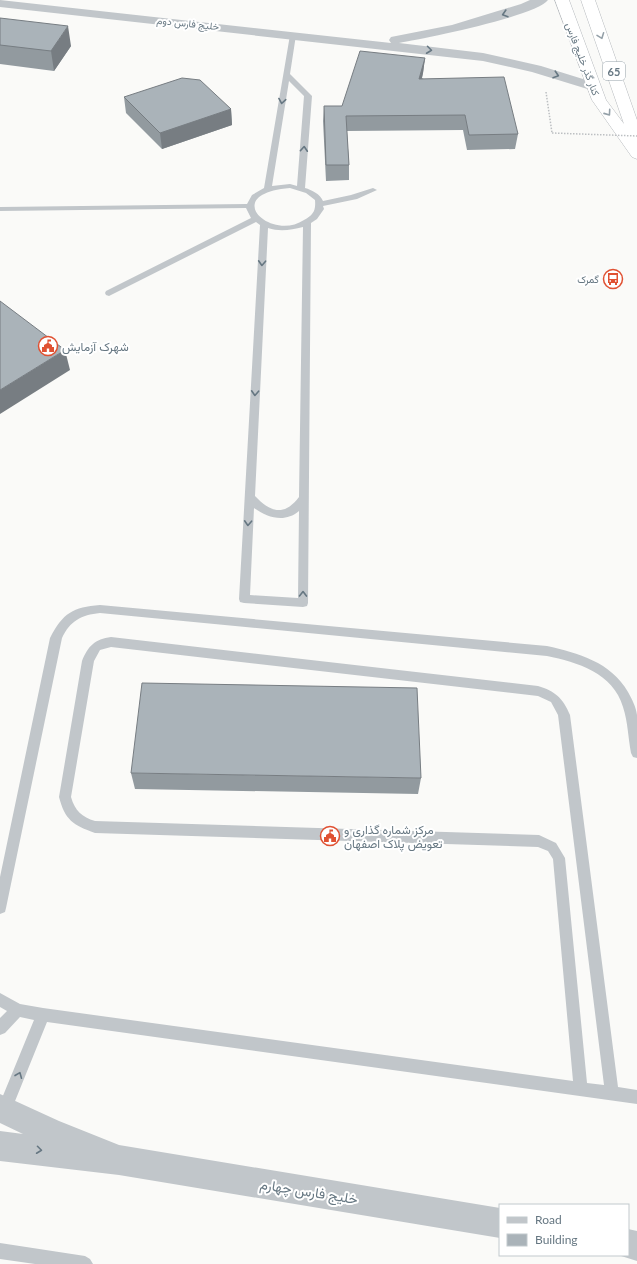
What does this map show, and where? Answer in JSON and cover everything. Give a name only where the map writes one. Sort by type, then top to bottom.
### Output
[{"type":"highway","name":"کنار گذر خلیج فارس","points":[[562,0],[598,100],[637,154]]},
{"type":"highway","name":"65","points":[[588,0],[637,142]]},
{"type":"street","points":[[377,44],[454,29],[526,7],[541,0]]},
{"type":"street","name":"خلیج فارس دوم","points":[[0,3],[483,57],[536,69],[594,87]]},
{"type":"street","name":"خلیج فارس چهارم","points":[[2,1110],[50,1132],[119,1160]]},
{"type":"street","name":"خلیج فارس چهارم","points":[[0,1146],[119,1160],[499,1223]]},
{"type":"lane","points":[[268,189],[293,35]]},
{"type":"lane","points":[[286,74],[308,96],[301,188]]},
{"type":"lane","points":[[279,186],[301,188],[310,192],[317,198],[320,204],[320,212],[315,218],[307,223],[297,227],[285,228],[260,221],[251,213],[250,206],[256,196],[268,189],[279,186]]},
{"type":"lane","points":[[320,204],[346,200],[373,190]]},
{"type":"lane","points":[[0,209],[250,206]]},
{"type":"lane","points":[[260,221],[244,599],[303,603],[307,223]]},
{"type":"lane","points":[[109,293],[260,221]]},
{"type":"lane","points":[[249,497],[266,512],[277,515],[289,513],[298,507],[304,498]]},
{"type":"lane","points":[[0,908],[56,638],[62,626],[72,616],[84,610],[100,609],[539,651],[571,656],[596,665],[616,683],[628,702],[637,753]]},
{"type":"lane","points":[[581,1089],[559,858],[552,848],[538,841],[95,828],[82,823],[73,817],[67,808],[65,797],[88,661],[95,646],[110,642],[538,691],[549,694],[557,700],[564,715],[612,1093]]},
{"type":"lane","points":[[0,1000],[18,1010],[43,1015],[637,1097]]},
{"type":"lane","points":[[0,1028],[18,1010]]},
{"type":"lane","points":[[2,1110],[43,1015]]},
{"type":"lane","points":[[0,1251],[85,1264]]},
{"type":"path","points":[[552,125],[552,133],[637,136]]},
{"type":"building","points":[[0,18],[68,26],[51,51],[0,45]]},
{"type":"building","points":[[360,51],[425,58],[419,79],[504,77],[518,134],[469,135],[465,115],[346,116],[349,165],[326,165],[324,106],[342,106]]},
{"type":"building","points":[[182,78],[200,80],[231,109],[160,133],[124,97]]},
{"type":"building","points":[[0,301],[65,350],[0,390]]},
{"type":"building","points":[[142,683],[417,688],[421,778],[131,773]]},
{"type":"place","name":"گمرک","points":[[613,279]]},
{"type":"place","name":"شهرک آزمایش","points":[[48,346]]},
{"type":"place","name":"مرکز شماره گذاری و تعویض پلاک اصفهان","points":[[330,836]]}]
